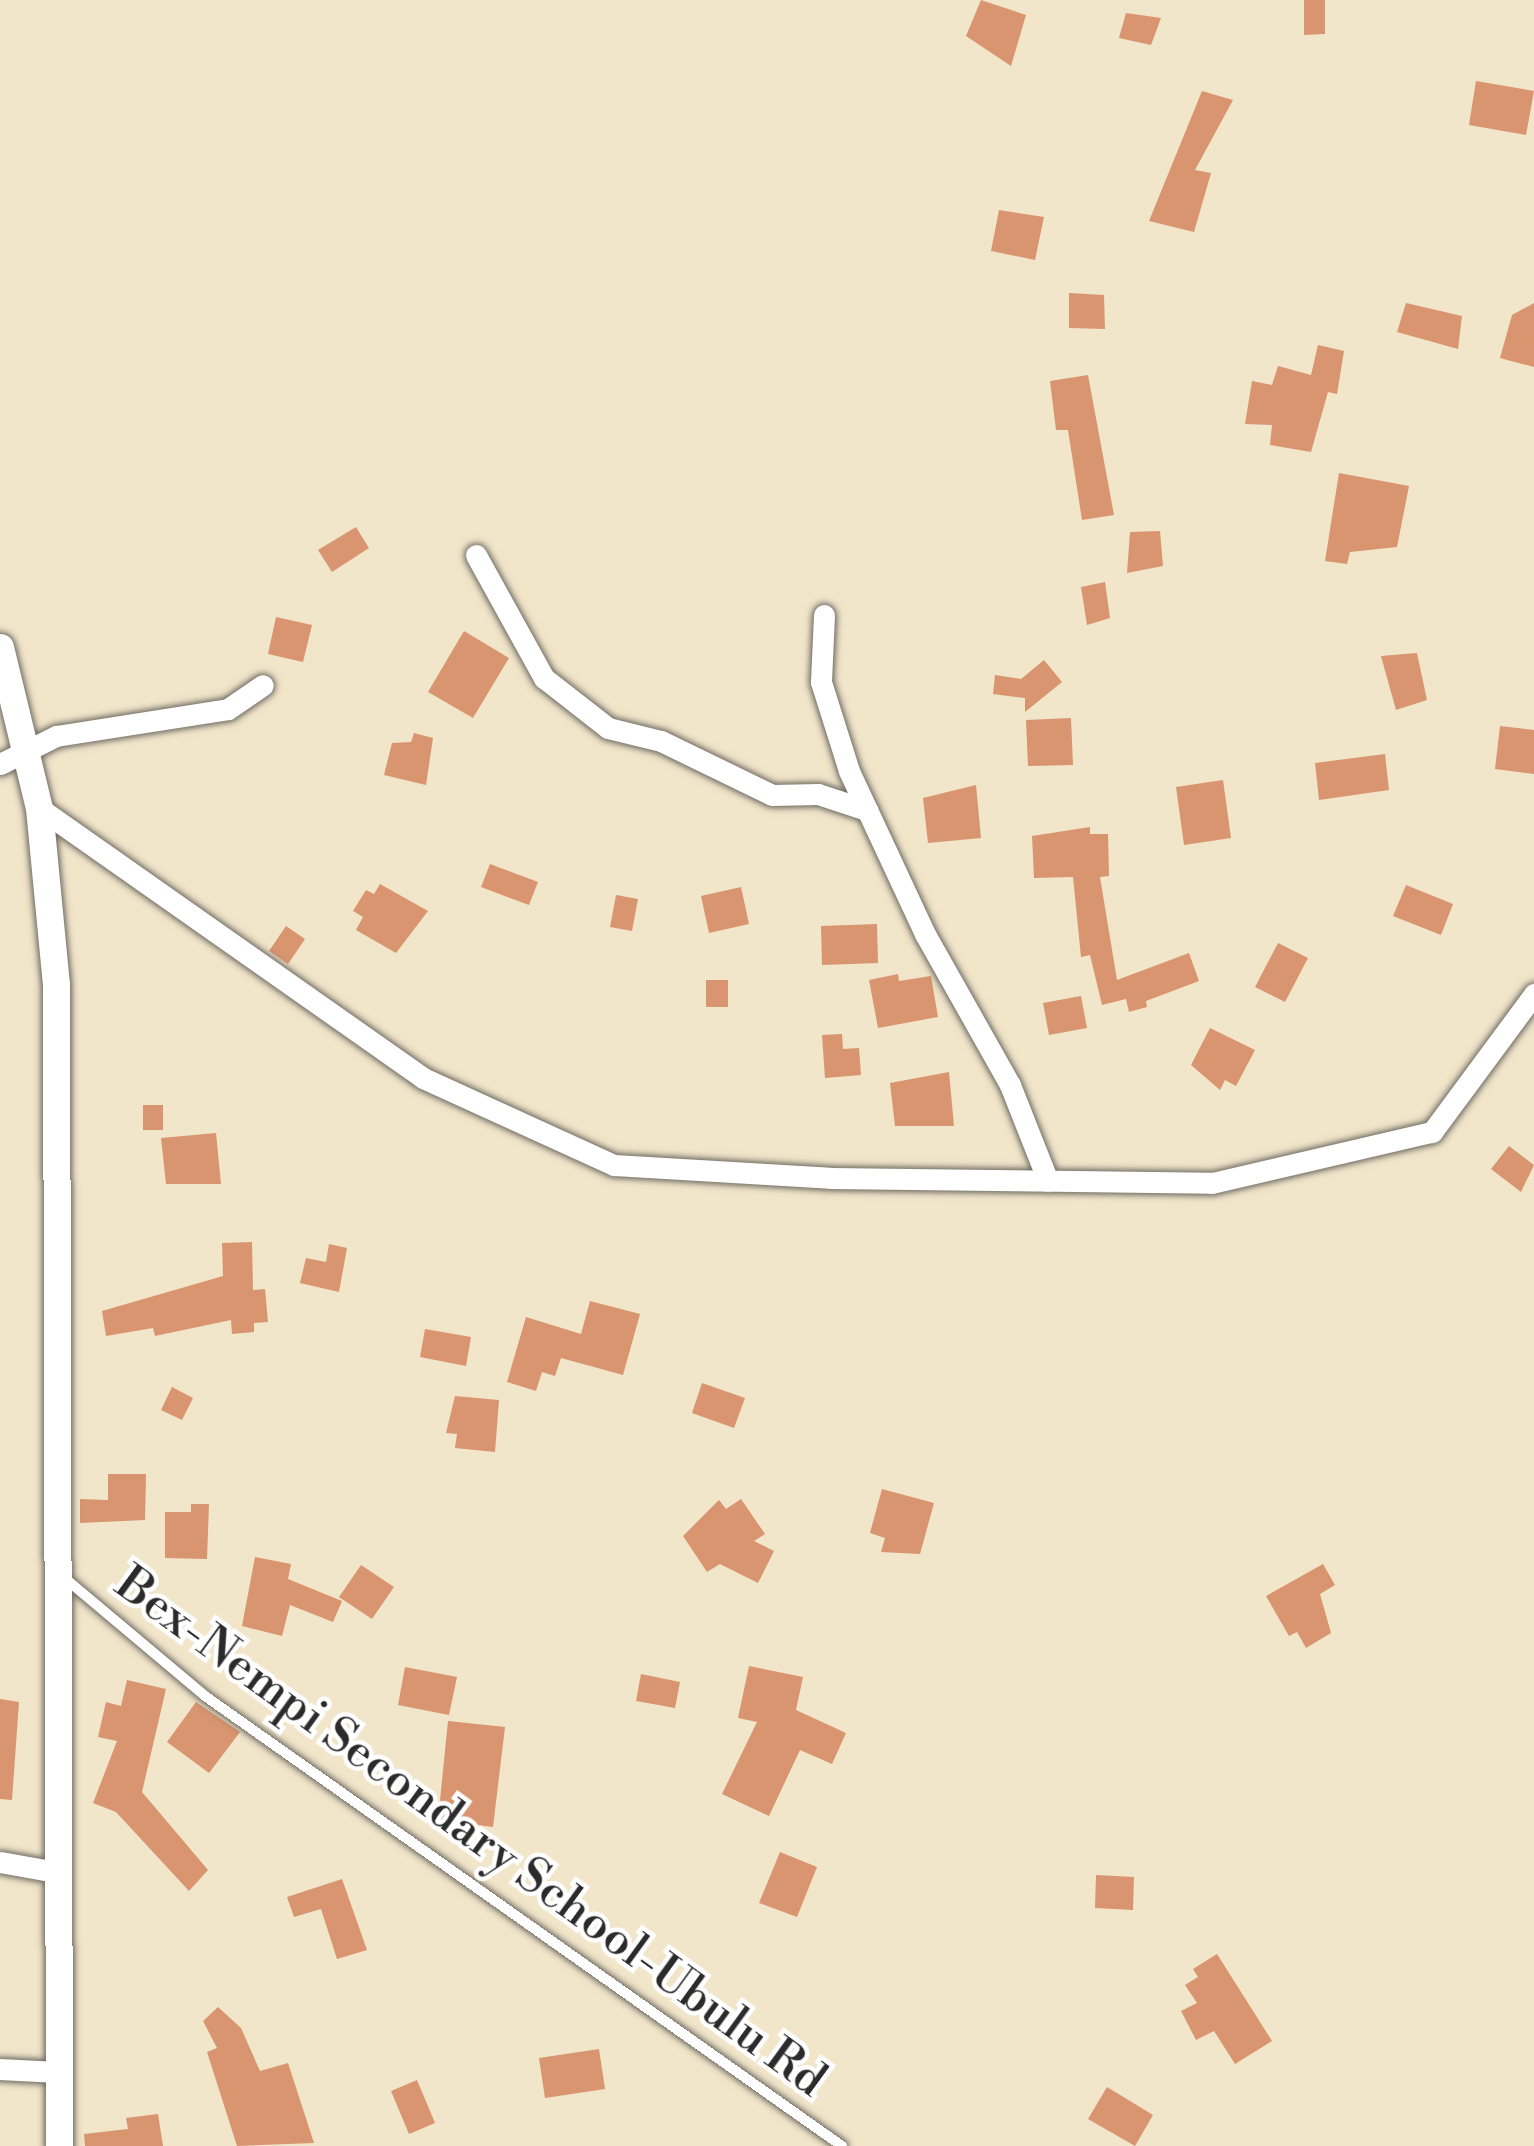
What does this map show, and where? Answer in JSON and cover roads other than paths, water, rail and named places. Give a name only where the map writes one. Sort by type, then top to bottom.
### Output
[{"type":"street","points":[[476,555],[544,678],[608,728],[661,741],[772,795],[818,794],[867,810]]},
{"type":"street","points":[[824,615],[821,682],[867,810],[1010,1085],[1048,1181]]},
{"type":"street","points":[[0,647],[13,759],[39,808],[56,984],[59,2146]]},
{"type":"street","points":[[13,759],[56,736],[228,709],[263,685]]},
{"type":"street","points":[[39,808],[423,1078],[614,1165],[1213,1183],[1432,1132],[1534,994]]},
{"type":"street","points":[[0,1862],[56,1872]]},
{"type":"street","points":[[0,2069],[57,2072]]},
{"type":"lane","name":"Bex-Nempi Secondary School-Ubulu Rd","points":[[58,1574],[224,1710],[842,2146]]}]
